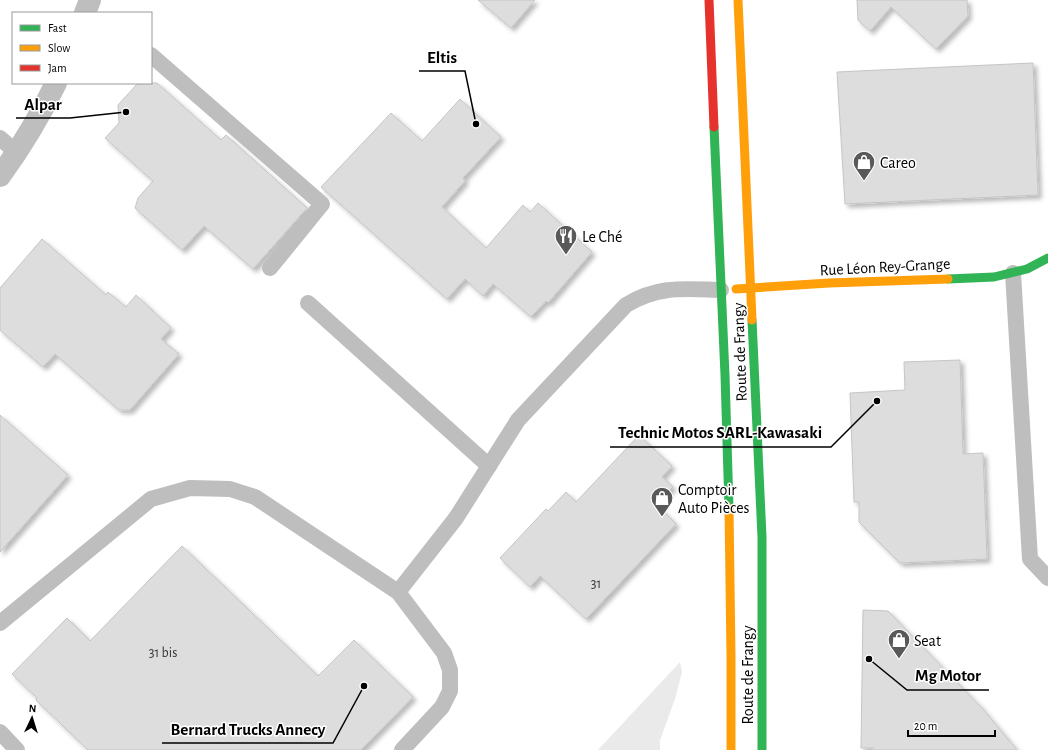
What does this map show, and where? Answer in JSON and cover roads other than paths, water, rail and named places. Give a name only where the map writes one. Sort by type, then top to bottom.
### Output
[{"type":"main road","name":"Route de Frangy","points":[[709,0],[730,536],[732,669],[731,750]]},
{"type":"main road","name":"Route de Frangy","points":[[738,0],[762,537],[762,750]]},
{"type":"main road","name":"Rue Léon Rey-Grange","points":[[721,290],[829,283],[994,277],[1027,269],[1048,258]]},
{"type":"street","points":[[85,12],[90,0]]},
{"type":"street","points":[[0,176],[17,153],[39,118],[56,84]]},
{"type":"lane","points":[[152,57],[322,204],[270,268]]},
{"type":"lane","points":[[0,138],[17,153]]},
{"type":"lane","points":[[1013,273],[1030,560],[1048,578]]},
{"type":"lane","points":[[398,592],[456,518],[518,420],[626,305],[640,297],[660,290],[721,290]]},
{"type":"lane","points":[[308,303],[489,466]]},
{"type":"lane","points":[[0,623],[151,499],[190,488],[230,488],[255,497],[398,592],[444,654],[450,670],[450,691],[442,707],[402,750]]},
{"type":"lane","points":[[0,732],[17,750]]},
{"type":"place","name":"Alpar","points":[[126,112]]},
{"type":"place","name":"Eltis","points":[[476,124]]},
{"type":"place","name":"Careo","points":[[864,182]]},
{"type":"place","name":"Le Ché","points":[[566,256]]},
{"type":"place","name":"Technic Motos SARL-Kawasaki","points":[[877,401]]},
{"type":"place","name":"Comptoir Auto Pièces","points":[[662,518]]},
{"type":"place","name":"Mg Motor","points":[[869,659]]},
{"type":"place","name":"Seat","points":[[899,660]]},
{"type":"place","name":"Bernard Trucks Annecy","points":[[364,686]]}]
